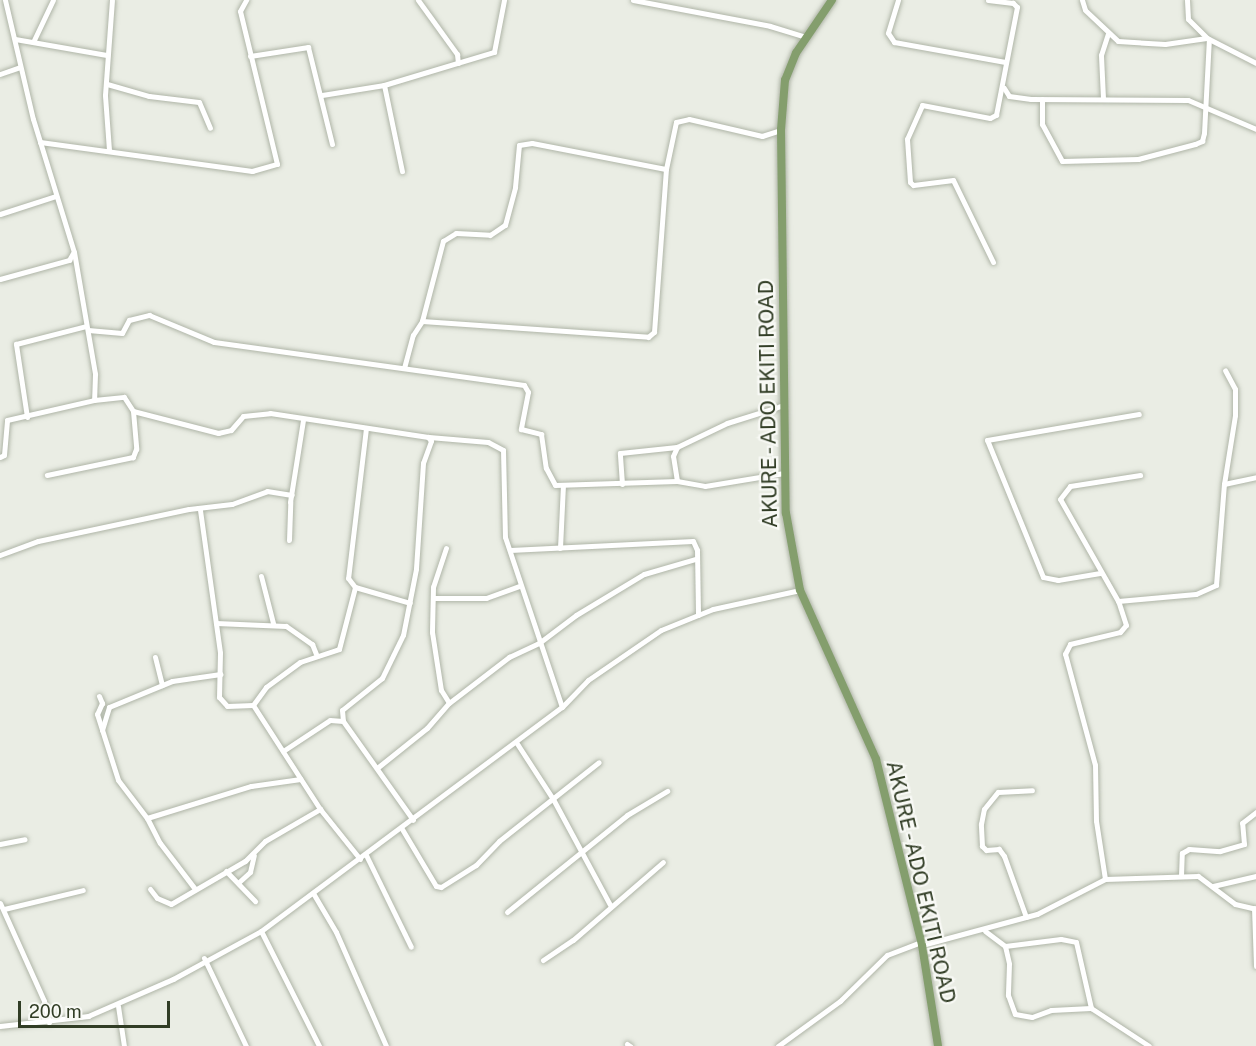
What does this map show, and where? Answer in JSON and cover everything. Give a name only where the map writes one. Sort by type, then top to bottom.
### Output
[{"type":"main road","name":"AKURE - ADO EKITI ROAD","points":[[832,0],[806,37],[785,80],[781,130],[784,473],[790,548],[800,590],[869,741],[920,944],[938,1046]]},
{"type":"street","points":[[5,0],[40,142],[74,252],[95,374],[94,400]]},
{"type":"street","points":[[34,40],[53,0]]},
{"type":"street","points":[[109,150],[105,122],[112,0]]},
{"type":"street","points":[[40,142],[252,171],[278,164],[240,11],[243,0]]},
{"type":"street","points":[[418,0],[459,57],[459,63]]},
{"type":"street","points":[[322,95],[384,86],[494,52],[504,0]]},
{"type":"street","points":[[633,0],[739,19],[806,37]]},
{"type":"street","points":[[898,0],[888,33],[894,42],[1005,62]]},
{"type":"street","points":[[988,0],[1013,1],[1017,7],[1005,62],[1004,88],[996,115],[990,118],[922,105],[907,139],[910,182],[913,185],[953,180],[993,262]]},
{"type":"street","points":[[1082,0],[1085,10],[1118,41],[1166,44],[1208,39]]},
{"type":"street","points":[[1187,0],[1188,19],[1208,39],[1256,63]]},
{"type":"street","points":[[0,13],[8,12]]},
{"type":"street","points":[[1103,98],[1101,55],[1108,34]]},
{"type":"street","points":[[15,39],[34,40],[107,56]]},
{"type":"street","points":[[1042,99],[1041,124],[1059,157],[1070,162],[1155,156],[1195,144],[1202,141],[1207,105],[1208,39]]},
{"type":"street","points":[[250,56],[308,47],[322,95],[332,144]]},
{"type":"street","points":[[0,74],[20,67]]},
{"type":"street","points":[[107,84],[149,96],[199,102],[210,128]]},
{"type":"street","points":[[384,86],[402,171]]},
{"type":"street","points":[[1004,88],[1015,98],[1188,100],[1207,105],[1256,129]]},
{"type":"street","points":[[422,321],[648,337],[654,332],[666,169],[676,122],[689,119],[762,136],[781,130]]},
{"type":"street","points":[[404,368],[413,336],[422,321],[443,241],[456,233],[490,235],[505,225],[515,187],[519,145],[532,143],[666,169]]},
{"type":"street","points":[[0,211],[56,196]]},
{"type":"street","points":[[0,279],[69,260],[74,252]]},
{"type":"street","points":[[27,417],[16,344],[87,328],[122,333],[129,320],[149,315],[214,342],[525,386],[528,392],[521,429],[541,434],[550,480],[563,485],[677,481],[705,486],[784,473]]},
{"type":"street","points":[[1118,601],[1168,598],[1214,589],[1224,484],[1234,435],[1236,394],[1225,370]]},
{"type":"street","points":[[0,457],[4,455],[4,423],[94,400],[124,397],[133,411],[136,449],[133,457],[47,475]]},
{"type":"street","points":[[622,484],[620,453],[676,447],[727,423],[784,405]]},
{"type":"street","points":[[133,411],[218,433],[231,430],[243,416],[270,413],[303,420],[428,437],[488,442],[502,450],[503,508],[510,550],[519,586],[562,707]]},
{"type":"street","points":[[1100,573],[1058,580],[1043,577],[987,440],[1139,414]]},
{"type":"street","points":[[290,540],[291,495],[303,420]]},
{"type":"street","points":[[366,428],[348,578],[356,587],[410,603]]},
{"type":"street","points":[[413,820],[343,721],[342,710],[382,678],[403,635],[416,569],[423,463],[430,441],[428,437]]},
{"type":"street","points":[[676,447],[673,456],[677,481]]},
{"type":"street","points":[[1105,879],[1096,821],[1095,765],[1065,654],[1070,644],[1125,630],[1118,601],[1060,500],[1070,486],[1140,476]]},
{"type":"street","points":[[1224,484],[1256,477]]},
{"type":"street","points":[[560,548],[563,485]]},
{"type":"street","points":[[0,555],[38,541],[189,508],[200,510],[267,491],[291,495]]},
{"type":"street","points":[[200,510],[216,623],[221,674],[221,703],[227,706],[253,705],[267,687],[316,654],[339,649],[356,587]]},
{"type":"street","points":[[510,550],[632,546],[687,539],[695,544],[698,615]]},
{"type":"street","points":[[446,548],[433,598],[434,656],[444,698],[449,703]]},
{"type":"street","points":[[378,768],[427,728],[449,703],[509,657],[539,643],[576,615],[644,574],[695,559]]},
{"type":"street","points":[[261,576],[273,623]]},
{"type":"street","points":[[433,598],[486,598],[519,586]]},
{"type":"street","points":[[0,1026],[48,1022],[118,1006],[204,958],[261,931],[402,829],[562,707],[588,680],[629,650],[661,630],[698,615],[800,590]]},
{"type":"street","points":[[216,623],[273,623],[294,629],[312,644],[316,654]]},
{"type":"street","points":[[155,657],[162,685]]},
{"type":"street","points":[[102,730],[109,707],[162,685],[221,674]]},
{"type":"street","points":[[99,696],[102,703],[97,714],[118,780],[147,818],[160,843],[195,889]]},
{"type":"street","points":[[253,705],[320,809],[363,857],[411,947]]},
{"type":"street","points":[[283,751],[330,720],[343,721]]},
{"type":"street","points":[[516,742],[553,799],[610,905]]},
{"type":"street","points":[[402,829],[436,886],[441,887],[476,865],[499,841],[599,762]]},
{"type":"street","points":[[147,818],[251,786],[301,779]]},
{"type":"street","points":[[1026,917],[1004,856],[999,849],[986,850],[982,846],[981,824],[984,809],[998,792],[1032,790]]},
{"type":"street","points":[[507,912],[638,806],[667,791]]},
{"type":"street","points":[[150,889],[157,898],[171,904],[254,855],[265,842],[320,809]]},
{"type":"street","points":[[1181,876],[1182,854],[1193,849],[1220,851],[1244,843],[1242,823],[1256,812]]},
{"type":"street","points":[[0,844],[25,839]]},
{"type":"street","points":[[239,882],[250,872],[254,855]]},
{"type":"street","points":[[543,960],[573,940],[610,905],[663,862]]},
{"type":"street","points":[[226,871],[255,901]]},
{"type":"street","points":[[778,1046],[840,1001],[887,955],[920,944],[985,931],[1026,917],[1105,879],[1181,876],[1204,878],[1235,904],[1255,908],[1256,966]]},
{"type":"street","points":[[1213,886],[1256,876]]},
{"type":"street","points":[[4,909],[83,890]]},
{"type":"street","points":[[313,893],[336,932],[386,1046]]},
{"type":"street","points":[[0,903],[44,1001],[48,1022]]},
{"type":"street","points":[[261,931],[319,1046]]},
{"type":"street","points":[[985,931],[1005,946],[1009,964],[1008,995],[1015,1014],[1032,1017],[1051,1010],[1091,1008],[1149,1046]]},
{"type":"street","points":[[1005,946],[1061,939],[1076,942],[1091,1008]]},
{"type":"street","points":[[204,958],[246,1046]]},
{"type":"street","points":[[118,1006],[124,1046]]}]
